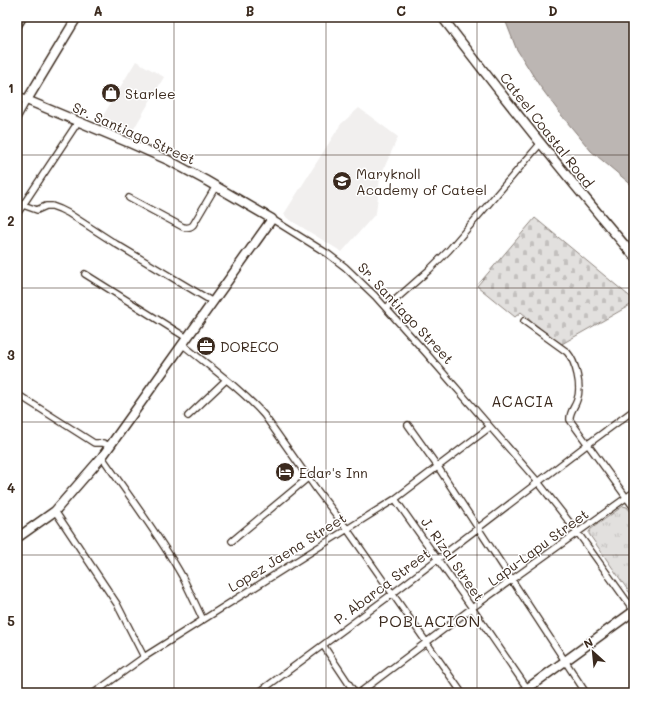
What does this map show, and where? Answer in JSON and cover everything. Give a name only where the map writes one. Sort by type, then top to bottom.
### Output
[{"type":"street","points":[[17,25],[22,17]]},
{"type":"street","points":[[17,118],[77,17]]},
{"type":"street","name":"Cateel Coastal Road","points":[[442,17],[540,144],[634,256]]},
{"type":"street","name":"Sr. Santiago Street","points":[[17,96],[168,160],[272,219],[317,247],[345,267],[376,296],[538,482],[578,533],[634,611]]},
{"type":"street","points":[[17,214],[78,122]]},
{"type":"street","points":[[386,308],[449,250],[540,144]]},
{"type":"street","points":[[129,198],[183,227],[188,228],[192,227],[216,186]]},
{"type":"street","points":[[23,205],[36,210],[48,206],[68,213],[116,244],[213,302]]},
{"type":"street","points":[[17,538],[55,511],[102,457],[272,219]]},
{"type":"street","points":[[85,274],[184,341],[254,404],[264,415],[347,529],[462,693]]},
{"type":"street","points":[[524,321],[567,352],[573,361],[576,367],[579,394],[578,400],[570,417],[572,423],[634,508]]},
{"type":"street","points":[[188,416],[226,380]]},
{"type":"street","points":[[17,394],[94,443],[103,443],[110,446]]},
{"type":"street","name":"P. Abarca Street","points":[[258,693],[438,560],[634,410]]},
{"type":"street","points":[[408,424],[438,467],[586,693]]},
{"type":"street","name":"Lopez Jaena Street","points":[[94,693],[144,657],[395,499],[490,427]]},
{"type":"street","points":[[102,457],[182,576],[203,620]]},
{"type":"street","points":[[232,540],[309,478]]},
{"type":"street","name":"Lapu-Lapu Street","points":[[359,693],[472,608],[634,492]]},
{"type":"street","name":"J. Rizal Street","points":[[395,499],[472,608],[526,691]]},
{"type":"street","points":[[55,511],[117,604],[144,657]]},
{"type":"street","points":[[526,691],[634,611]]},
{"type":"street","points":[[323,645],[355,693]]},
{"type":"shaded area","points":[[504,17],[634,17],[634,187],[591,151],[562,116],[539,85],[516,48]]},
{"type":"shaded area","points":[[136,61],[164,77],[132,132],[101,119]]},
{"type":"shaded area","name":"Maryknoll Academy of Cateel","points":[[359,108],[398,137],[380,177],[376,213],[342,252],[287,218],[284,214],[341,124]]},
{"type":"green space","points":[[535,218],[634,300],[634,303],[560,345],[521,312],[515,317],[477,286]]},
{"type":"green space","points":[[623,506],[627,507],[634,516],[634,599],[589,534],[591,529]]},
{"type":"place","name":"Starlee","points":[[111,93]]},
{"type":"place","name":"Maryknoll Academy of Cateel","points":[[342,181]]},
{"type":"place","name":"DORECO","points":[[206,346]]},
{"type":"place","name":"Edar's Inn","points":[[285,472]]},
{"type":"district","name":"ACACIA","points":[[523,401]]},
{"type":"district","name":"POBLACION","points":[[430,620]]}]
